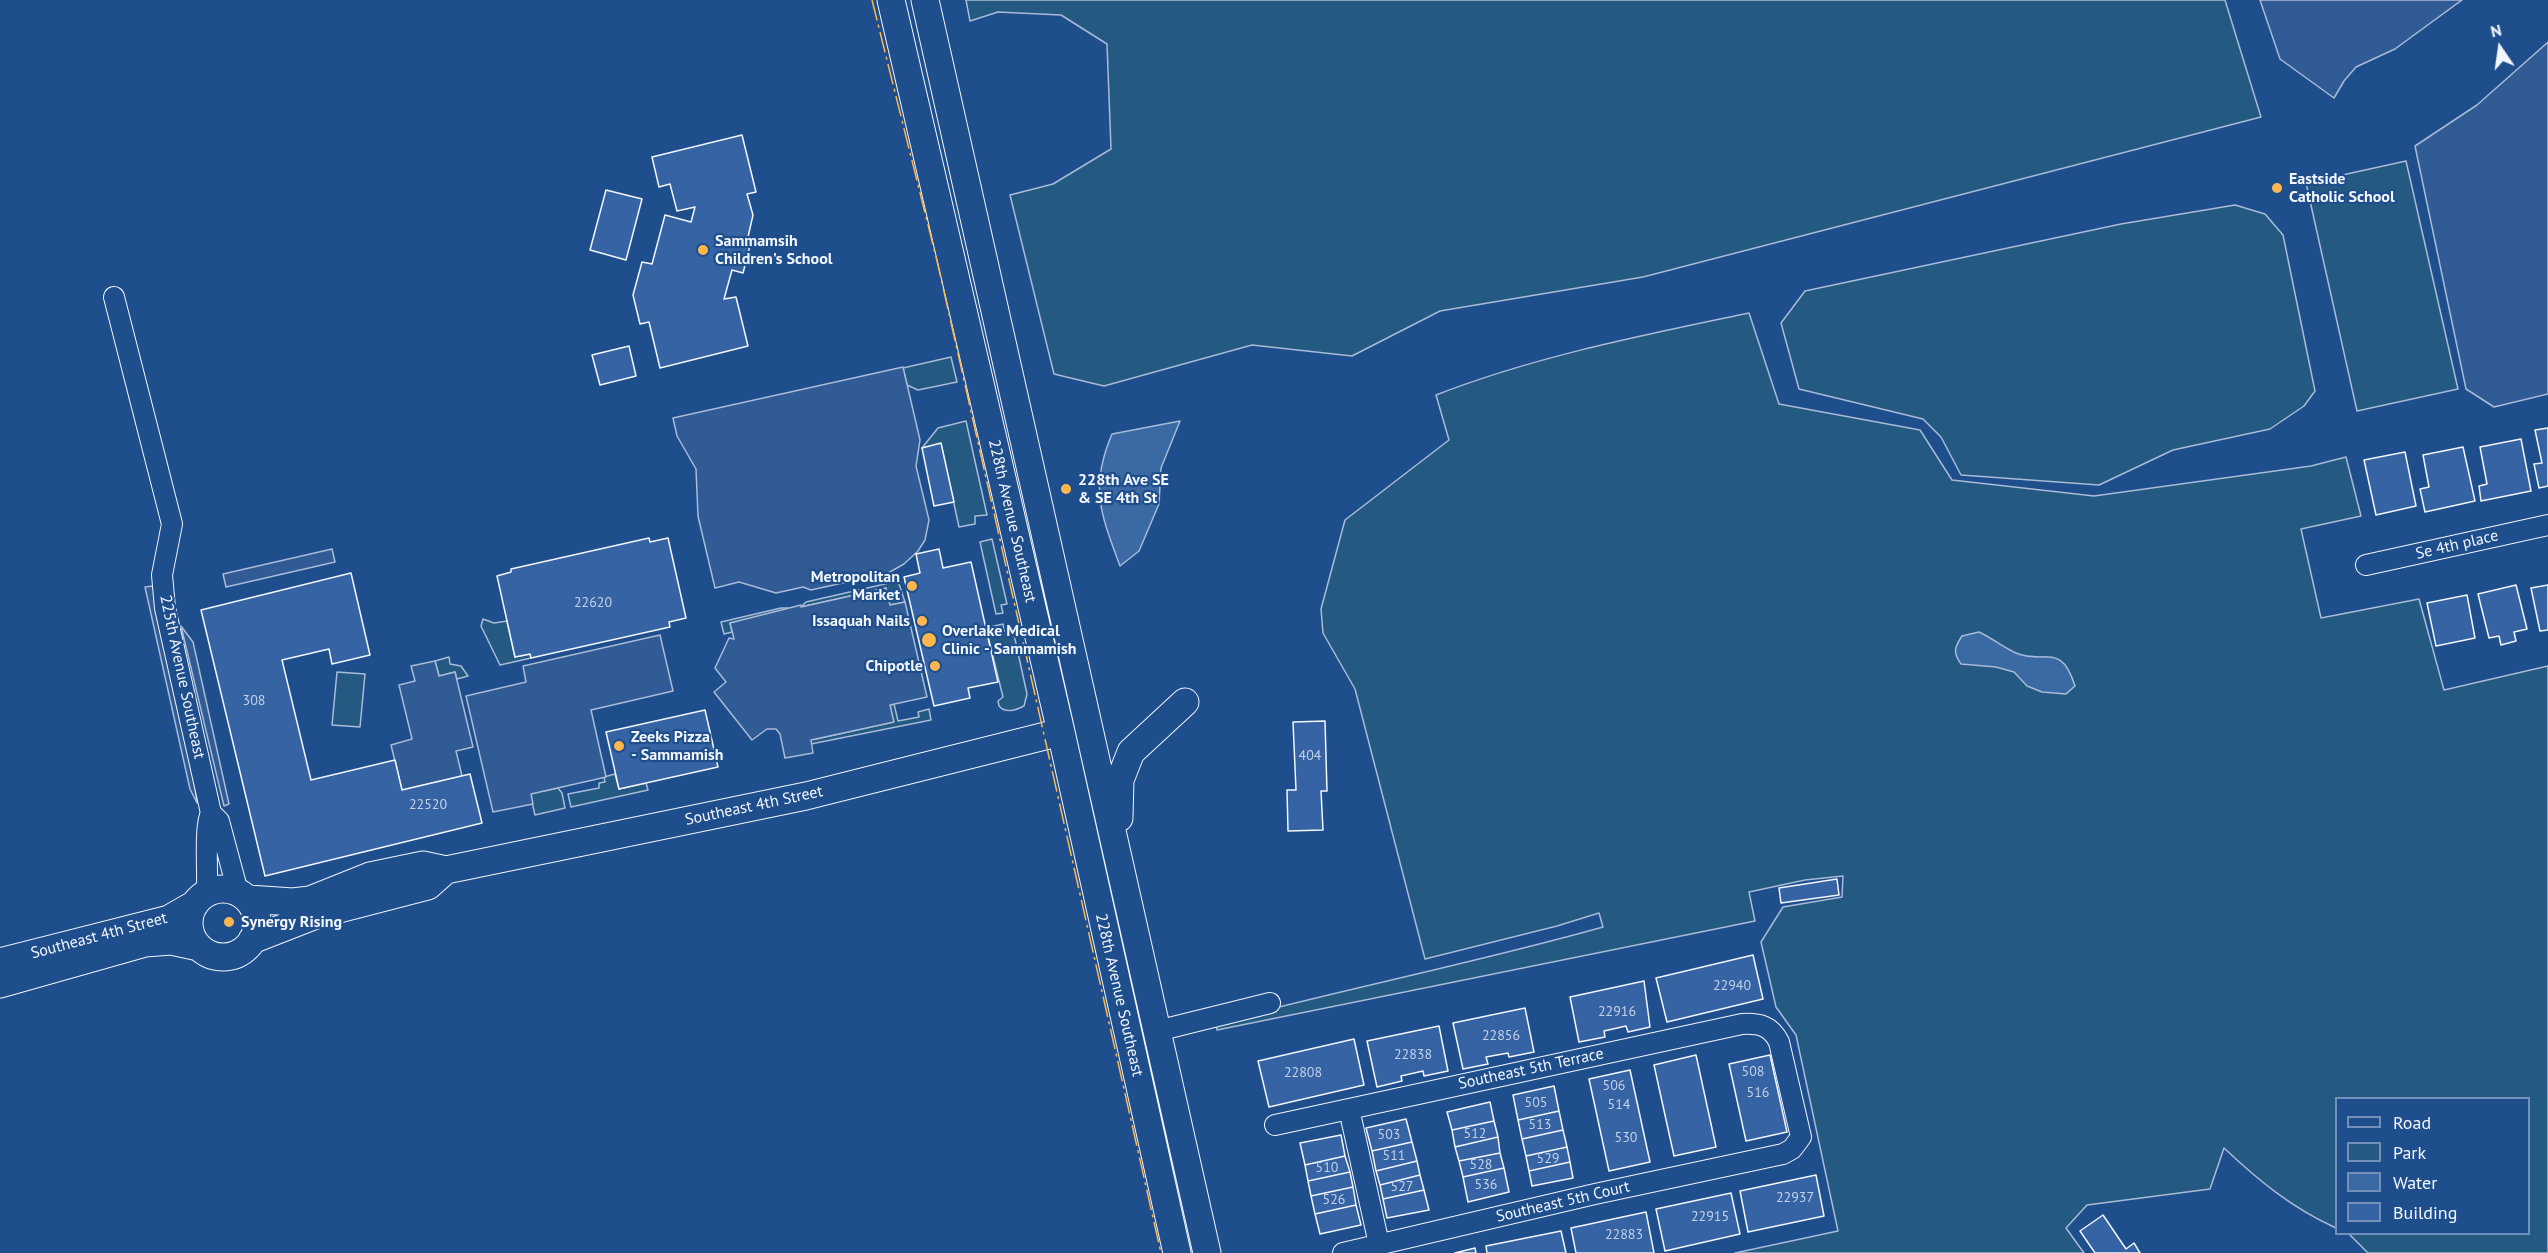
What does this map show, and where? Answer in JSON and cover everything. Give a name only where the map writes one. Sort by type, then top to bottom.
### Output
[{"type":"main road","name":"228th Avenue Southeast","points":[[891,0],[1061,732],[1177,1253]]},
{"type":"main road","name":"228th Avenue Southeast","points":[[925,0],[1207,1253]]},
{"type":"main road","points":[[1127,897],[1119,823],[1120,780],[1131,752],[1185,702]]},
{"type":"main road","name":"Southeast 4th Street","points":[[243,896],[292,902],[310,900],[370,876],[423,865],[446,870],[806,796],[1061,732]]},
{"type":"main road","name":"Southeast 4th Street","points":[[252,940],[316,915],[428,886],[446,870]]},
{"type":"main road","points":[[217,889],[243,896],[257,920],[252,940],[242,951],[232,956],[220,957],[199,947],[189,928],[189,917],[201,898],[217,889]]},
{"type":"main road","name":"Southeast 4th Street","points":[[0,962],[169,919],[201,898]]},
{"type":"main road","name":"Southeast 4th Street","points":[[0,984],[145,943],[171,941],[199,947]]},
{"type":"street","name":"225th Avenue Southeast","points":[[114,297],[172,524],[162,575],[165,608],[211,813],[219,821],[243,896]]},
{"type":"street","name":"Se 4th place","points":[[2366,565],[2548,525]]},
{"type":"street","name":"225th Avenue Southeast","points":[[201,898],[209,856],[206,823],[211,813]]},
{"type":"street","points":[[1157,1031],[1270,1003]]},
{"type":"street","name":"Southeast 5th Terrace","points":[[1275,1125],[1754,1023],[1772,1030],[1779,1042],[1801,1137],[1792,1149],[1783,1154]]},
{"type":"street","points":[[1349,1109],[1379,1244]]},
{"type":"street","name":"Southeast 5th Court","points":[[1343,1253],[1594,1194],[1783,1154]]},
{"type":"green space","points":[[966,0],[2225,0],[2261,117],[1643,277],[1440,311],[1352,356],[1252,345],[1104,386],[1054,374],[1010,195],[1053,184],[1111,149],[1107,44],[1061,15],[998,12],[970,21]]},
{"type":"green space","points":[[2406,161],[2458,389],[2357,411],[2306,183]]},
{"type":"green space","points":[[2235,205],[2265,214],[2283,235],[2315,391],[2304,406],[2270,429],[2173,450],[2099,485],[1961,475],[1941,437],[1923,419],[1799,389],[1781,323],[1805,291],[2121,224]]},
{"type":"green space","points":[[1749,313],[1779,404],[1920,430],[1952,480],[2094,496],[2311,466],[2346,457],[2361,516],[2301,529],[2321,618],[2419,599],[2444,690],[2548,666],[2548,1253],[2368,1253],[2350,1235],[2530,1235],[2530,1097],[2335,1097],[2335,1228],[2305,1212],[2277,1193],[2224,1148],[2210,1189],[2087,1205],[2066,1228],[2084,1253],[1735,1253],[1838,1231],[1796,1035],[1776,1007],[1761,942],[1783,907],[1842,897],[1843,876],[1805,880],[1749,892],[1755,921],[1217,1030],[1216,1023],[1603,927],[1599,913],[1557,926],[1425,959],[1355,689],[1323,633],[1321,609],[1345,520],[1449,440],[1436,395],[1512,369],[1630,338]]},
{"type":"green space","points":[[951,357],[957,382],[918,390],[907,385],[903,368]]},
{"type":"green space","points":[[966,421],[987,515],[975,516],[975,524],[959,527],[941,444],[922,448],[938,428]]},
{"type":"green space","points":[[992,539],[1007,604],[1001,605],[1003,613],[996,614],[980,542]]},
{"type":"green space","points":[[898,581],[905,602],[890,605],[886,588],[801,607],[806,602]]},
{"type":"green space","points":[[788,608],[788,610],[730,623],[732,632],[724,634],[721,622]]},
{"type":"green space","points":[[483,619],[494,623],[507,621],[515,657],[530,654],[531,658],[500,665],[481,626]]},
{"type":"green space","points":[[1003,624],[1004,631],[1013,630],[1027,694],[1024,706],[1011,710],[1005,710],[999,706],[998,701],[1003,697],[986,628]]},
{"type":"green space","points":[[449,657],[450,664],[461,666],[468,676],[457,679],[455,672],[439,676],[435,661]]},
{"type":"green space","points":[[337,672],[365,674],[360,727],[332,725]]},
{"type":"green space","points":[[894,704],[898,721],[919,717],[918,712],[929,709],[931,720],[811,744],[807,725],[816,739],[893,722],[890,705]]},
{"type":"green space","points":[[514,726],[544,791],[558,788],[562,793],[565,808],[535,815]]},
{"type":"green space","points":[[615,774],[619,789],[646,783],[648,790],[571,807],[568,794],[599,788],[599,783],[605,782],[604,777]]},
{"type":"shaded area","points":[[2260,0],[2462,0],[2395,49],[2356,67],[2334,98],[2280,59]]},
{"type":"shaded area","points":[[2548,42],[2548,394],[2494,407],[2466,389],[2415,146],[2477,105]]},
{"type":"shaded area","points":[[903,367],[920,440],[916,466],[929,520],[925,540],[918,551],[904,564],[888,573],[811,590],[803,587],[776,593],[739,582],[715,588],[698,516],[696,469],[677,436],[673,418]]},
{"type":"shaded area","points":[[332,549],[335,562],[226,587],[223,574]]},
{"type":"shaded area","points":[[153,586],[192,761],[197,803],[190,789],[145,587]]},
{"type":"shaded area","points":[[886,588],[890,605],[905,602],[927,697],[890,705],[894,722],[811,740],[813,753],[785,758],[780,734],[776,729],[767,729],[752,740],[714,692],[726,682],[715,668],[729,638],[734,639],[730,623],[801,605],[801,607]]},
{"type":"shaded area","points":[[181,626],[193,642],[229,804],[224,806]]},
{"type":"shaded area","points":[[660,635],[673,691],[591,710],[606,777],[531,794],[533,804],[493,812],[466,696],[526,682],[523,666]]},
{"type":"shaded area","points":[[435,661],[439,676],[455,672],[473,747],[456,751],[462,776],[402,790],[391,745],[412,739],[399,685],[415,681],[411,666]]},
{"type":"water","points":[[1180,421],[1161,468],[1159,504],[1139,551],[1120,566],[1103,516],[1099,486],[1105,453],[1112,434]]},
{"type":"water","points":[[1979,632],[2016,653],[2058,659],[2070,672],[2075,686],[2066,694],[2042,692],[2027,686],[2014,672],[1996,667],[1961,664],[1956,653],[1959,640],[1962,636]]},
{"type":"building","name":"Sammamsih Children's School","points":[[742,135],[756,192],[747,194],[753,215],[748,237],[752,238],[743,273],[732,270],[724,299],[736,297],[748,346],[660,368],[649,322],[640,324],[633,295],[642,262],[652,264],[665,215],[691,222],[695,207],[677,211],[670,184],[659,187],[652,157]]},
{"type":"building","points":[[606,190],[642,199],[626,260],[590,250]]},
{"type":"building","points":[[629,346],[636,376],[600,385],[592,355]]},
{"type":"building","points":[[2548,428],[2548,486],[2539,488],[2534,464],[2542,463],[2535,430]]},
{"type":"building","points":[[2521,439],[2531,491],[2481,501],[2479,486],[2487,484],[2480,447]]},
{"type":"building","points":[[941,443],[954,502],[934,506],[922,448]]},
{"type":"building","points":[[2463,447],[2475,501],[2425,512],[2420,489],[2429,487],[2423,455]]},
{"type":"building","points":[[2405,452],[2416,506],[2376,515],[2364,460]]},
{"type":"building","points":[[649,538],[650,542],[668,538],[686,618],[669,622],[670,627],[531,658],[530,654],[515,657],[497,576],[511,572],[511,569]]},
{"type":"building","points":[[939,549],[943,568],[971,562],[998,682],[968,688],[970,698],[934,706],[904,577],[920,573],[916,554]]},
{"type":"building","points":[[351,573],[370,655],[332,664],[329,649],[282,660],[311,780],[395,760],[402,790],[470,774],[482,823],[265,876],[201,610]]},
{"type":"building","points":[[2516,585],[2527,629],[2514,632],[2516,641],[2501,645],[2499,636],[2489,638],[2478,594]]},
{"type":"building","points":[[2548,585],[2548,630],[2540,631],[2531,588]]},
{"type":"building","points":[[2467,595],[2475,638],[2436,646],[2427,603]]},
{"type":"building","points":[[705,710],[718,767],[619,789],[606,732]]},
{"type":"building","points":[[1325,721],[1327,791],[1321,791],[1323,830],[1288,831],[1287,790],[1296,790],[1293,722]]},
{"type":"building","points":[[1837,879],[1839,895],[1781,903],[1779,888]]},
{"type":"building","points":[[1753,955],[1763,999],[1667,1022],[1656,978]]},
{"type":"building","points":[[1644,981],[1650,1027],[1628,1032],[1626,1026],[1604,1031],[1605,1037],[1579,1042],[1570,997]]},
{"type":"building","points":[[1525,1008],[1534,1052],[1509,1057],[1508,1053],[1486,1057],[1488,1064],[1463,1069],[1453,1023]]},
{"type":"building","points":[[1439,1026],[1448,1071],[1424,1076],[1423,1071],[1401,1076],[1402,1081],[1377,1087],[1367,1041]]},
{"type":"building","points":[[1354,1039],[1364,1085],[1269,1107],[1258,1061]]},
{"type":"building","points":[[1696,1055],[1716,1147],[1674,1156],[1654,1065]]},
{"type":"building","points":[[1770,1055],[1787,1132],[1746,1141],[1729,1064]]},
{"type":"building","points":[[1630,1070],[1650,1162],[1609,1171],[1589,1079]]},
{"type":"building","points":[[1554,1086],[1559,1111],[1518,1120],[1513,1095]]},
{"type":"building","points":[[1490,1102],[1494,1121],[1452,1130],[1447,1112]]},
{"type":"building","points":[[1559,1111],[1563,1130],[1522,1139],[1518,1120]]},
{"type":"building","points":[[1406,1119],[1412,1142],[1372,1151],[1366,1128]]},
{"type":"building","points":[[1494,1121],[1498,1137],[1455,1147],[1452,1130]]},
{"type":"building","points":[[1563,1130],[1567,1147],[1526,1156],[1522,1139]]},
{"type":"building","points":[[1341,1135],[1345,1156],[1305,1165],[1300,1143]]},
{"type":"building","points":[[1498,1137],[1500,1153],[1459,1161],[1455,1147]]},
{"type":"building","points":[[1412,1142],[1417,1161],[1376,1171],[1372,1151]]},
{"type":"building","points":[[1567,1147],[1570,1162],[1529,1171],[1526,1156]]},
{"type":"building","points":[[1500,1153],[1504,1168],[1463,1177],[1459,1161]]},
{"type":"building","points":[[1345,1156],[1350,1172],[1308,1181],[1305,1165]]},
{"type":"building","points":[[1417,1161],[1420,1175],[1380,1185],[1376,1171]]},
{"type":"building","points":[[1570,1162],[1573,1178],[1532,1186],[1529,1171]]},
{"type":"building","points":[[1504,1168],[1509,1192],[1468,1202],[1463,1177]]},
{"type":"building","points":[[1350,1172],[1353,1187],[1311,1196],[1308,1181]]},
{"type":"building","points":[[1420,1175],[1424,1190],[1383,1199],[1380,1185]]},
{"type":"building","points":[[1816,1175],[1824,1216],[1748,1232],[1740,1191]]},
{"type":"building","points":[[1353,1187],[1356,1205],[1315,1214],[1311,1196]]},
{"type":"building","points":[[1424,1190],[1429,1210],[1387,1218],[1383,1199]]},
{"type":"building","points":[[1731,1193],[1740,1234],[1665,1251],[1656,1209]]},
{"type":"building","points":[[1356,1205],[1361,1225],[1320,1234],[1315,1214]]},
{"type":"building","points":[[1646,1212],[1654,1253],[1576,1253],[1571,1228]]},
{"type":"building","points":[[2103,1215],[2126,1249],[2134,1243],[2140,1253],[2095,1253],[2080,1231]]},
{"type":"building","points":[[1561,1231],[1566,1253],[1487,1253],[1486,1246]]},
{"type":"building","points":[[1475,1248],[1476,1253],[1455,1253]]},
{"type":"power","points":[[872,0],[938,265],[1161,1253]]},
{"type":"place","name":"Eastside Catholic School","points":[[2277,188]]},
{"type":"place","name":"Sammamsih Children's School","points":[[703,250]]},
{"type":"place","name":"228th Ave SE & SE 4th St","points":[[1066,489]]},
{"type":"place","name":"Metropolitan Market","points":[[912,586]]},
{"type":"place","name":"Issaquah Nails","points":[[922,621]]},
{"type":"place","name":"Overlake Medical Clinic - Sammamish","points":[[929,640]]},
{"type":"place","name":"Chipotle","points":[[935,666]]},
{"type":"place","name":"Zeeks Pizza - Sammamish","points":[[619,746]]},
{"type":"place","name":"Synergy Rising","points":[[229,922]]}]
